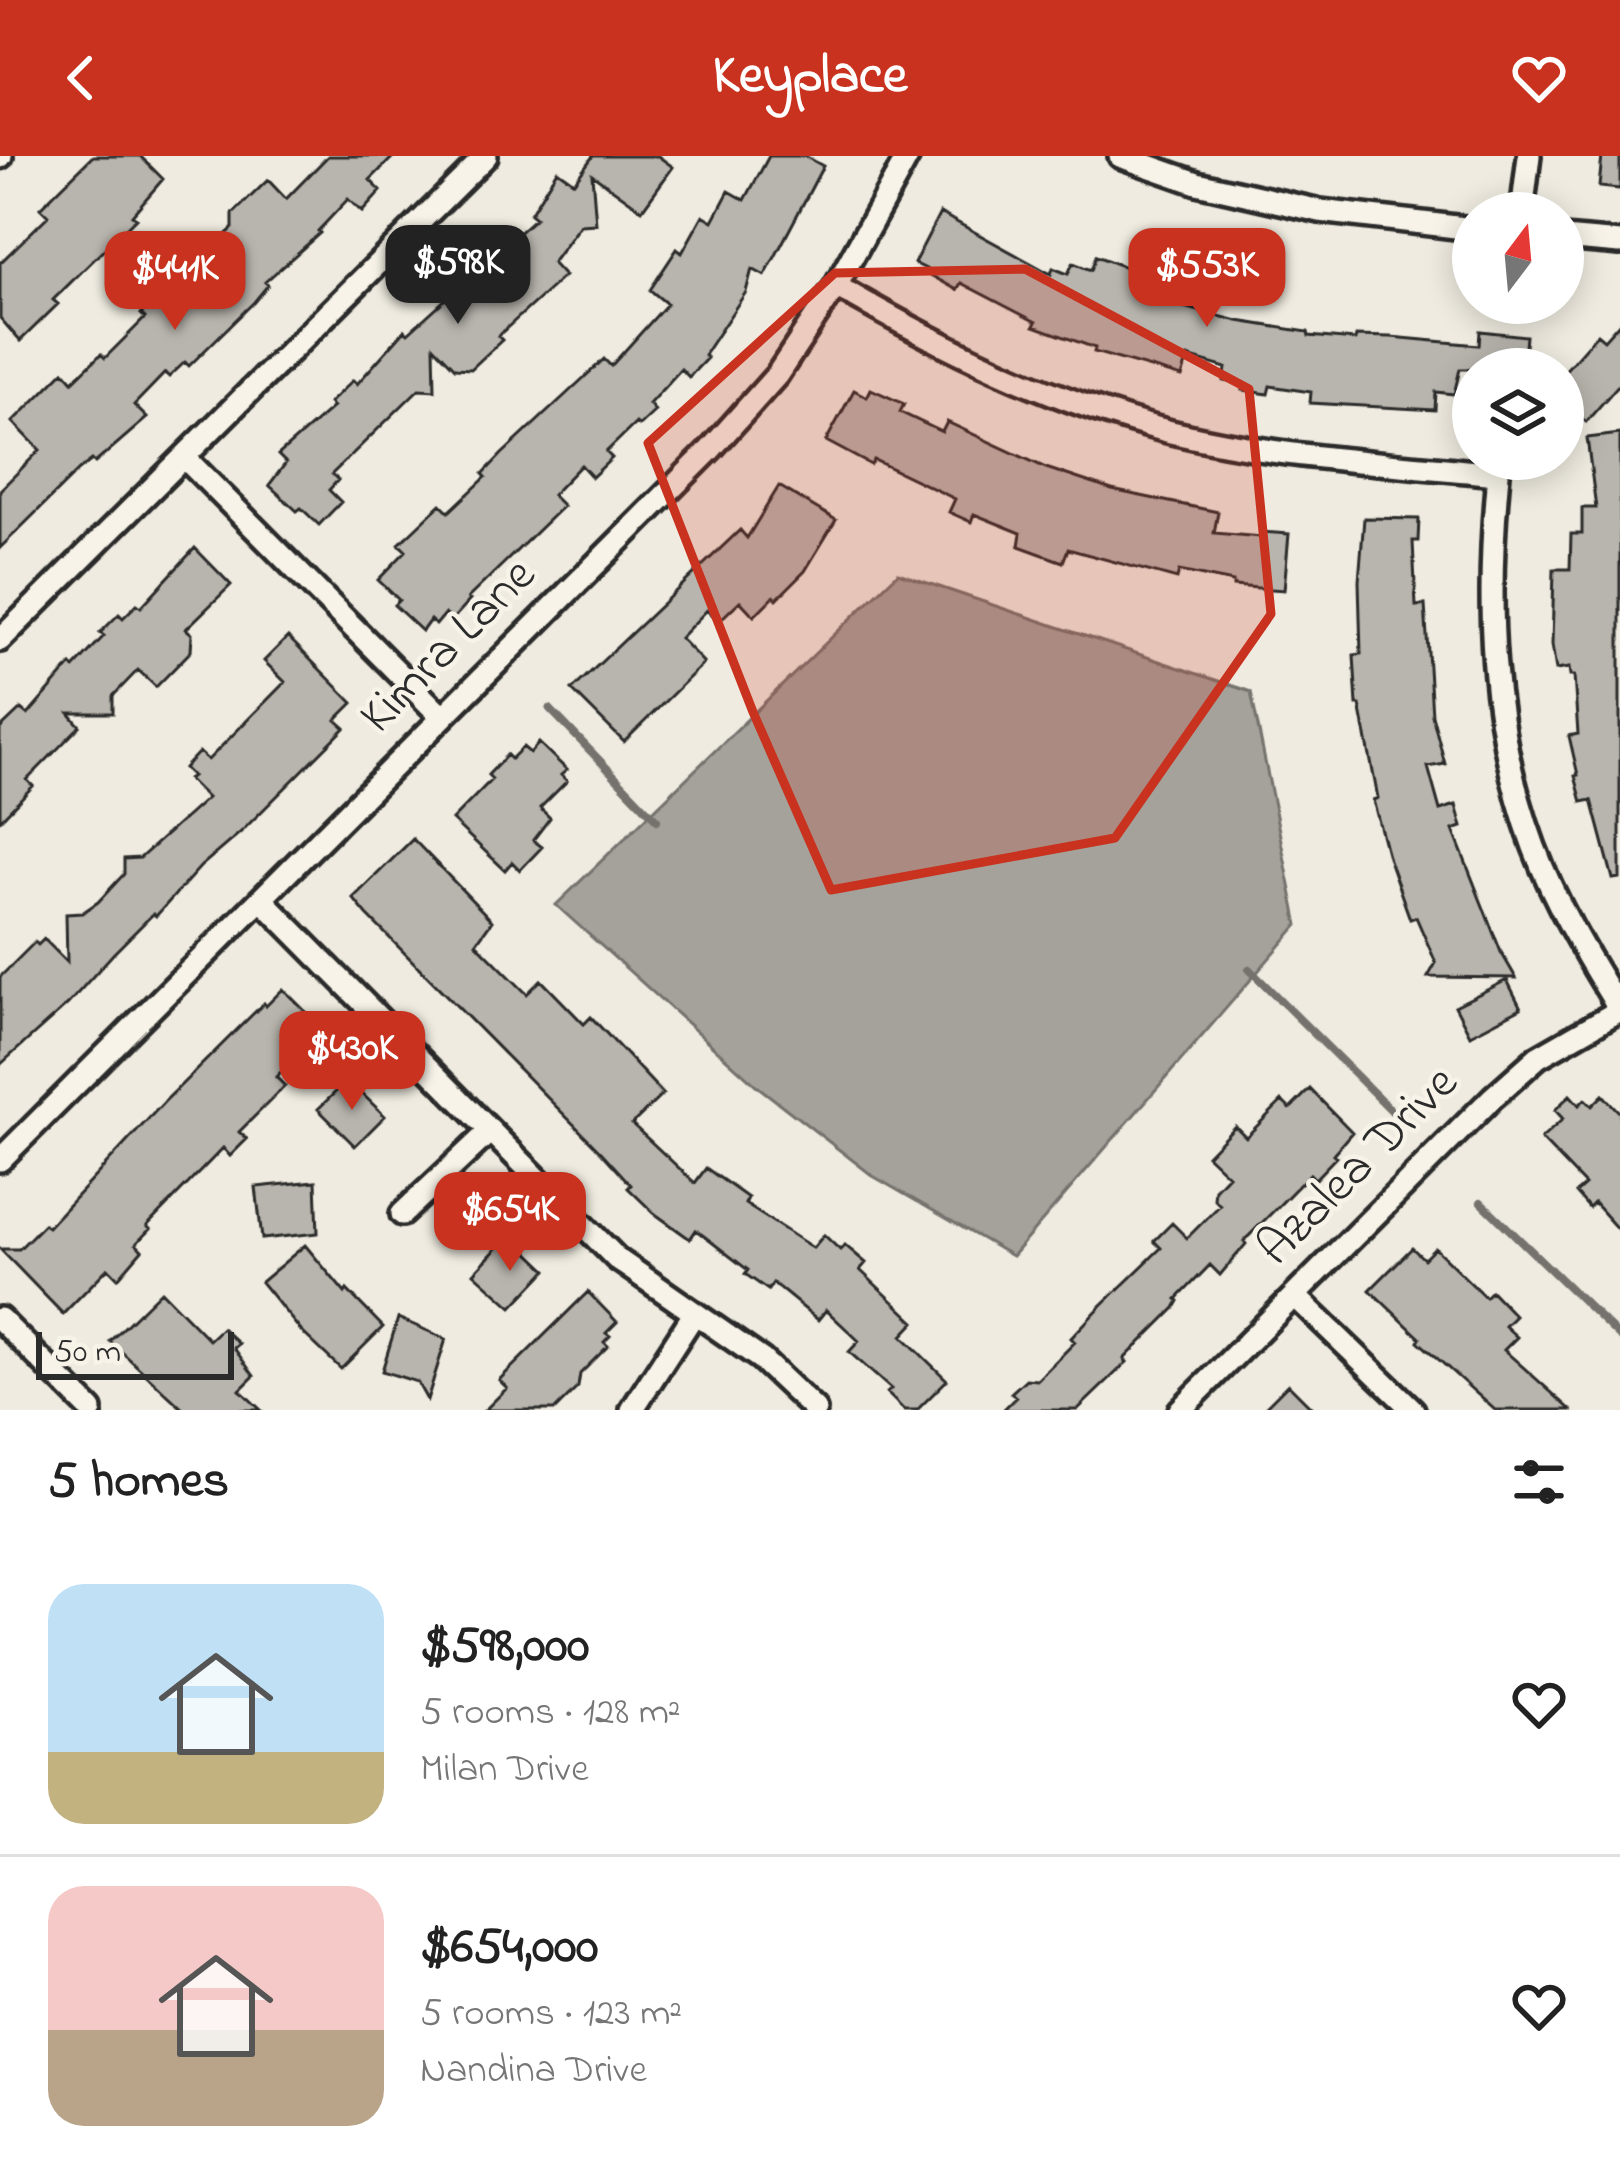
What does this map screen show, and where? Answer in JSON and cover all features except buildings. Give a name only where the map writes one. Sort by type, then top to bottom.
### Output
[{"type":"street","points":[[0,640],[486,156]]},
{"type":"street","name":"Kimra Lane","points":[[0,1160],[710,450],[777,375],[836,286],[908,156]]},
{"type":"street","points":[[1120,156],[1197,183],[1319,212],[1452,227]]},
{"type":"street","points":[[1525,192],[1529,156]]},
{"type":"street","points":[[1584,240],[1620,243]]},
{"type":"street","points":[[836,286],[908,328],[1034,387],[1169,431],[1281,453],[1498,474],[1490,566],[1492,659],[1506,750],[1534,846],[1568,923],[1620,1010]]},
{"type":"street","points":[[184,457],[442,716]]},
{"type":"street","points":[[262,900],[617,1259],[761,1359],[815,1410]]},
{"type":"street","name":"Azalea Drive","points":[[1180,1410],[1492,1097],[1538,1057],[1620,1010]]},
{"type":"street","points":[[402,1214],[490,1131]]},
{"type":"street","points":[[1295,1296],[1413,1410]]},
{"type":"street","points":[[632,1410],[694,1314]]},
{"type":"street","points":[[0,1319],[91,1410]]},
{"type":"highlighted area","points":[[1025,269],[1249,389],[1271,614],[1115,838],[831,890],[753,712],[648,443],[835,273]]},
{"type":"shaded area","points":[[898,573],[1251,692],[1298,925],[1012,1256],[873,1176],[757,1086],[556,905]]},
{"type":"waterway","points":[[550,709],[657,820]]},
{"type":"waterway","points":[[1249,969],[1400,1119]]},
{"type":"waterway","points":[[1481,1202],[1620,1337]]}]
